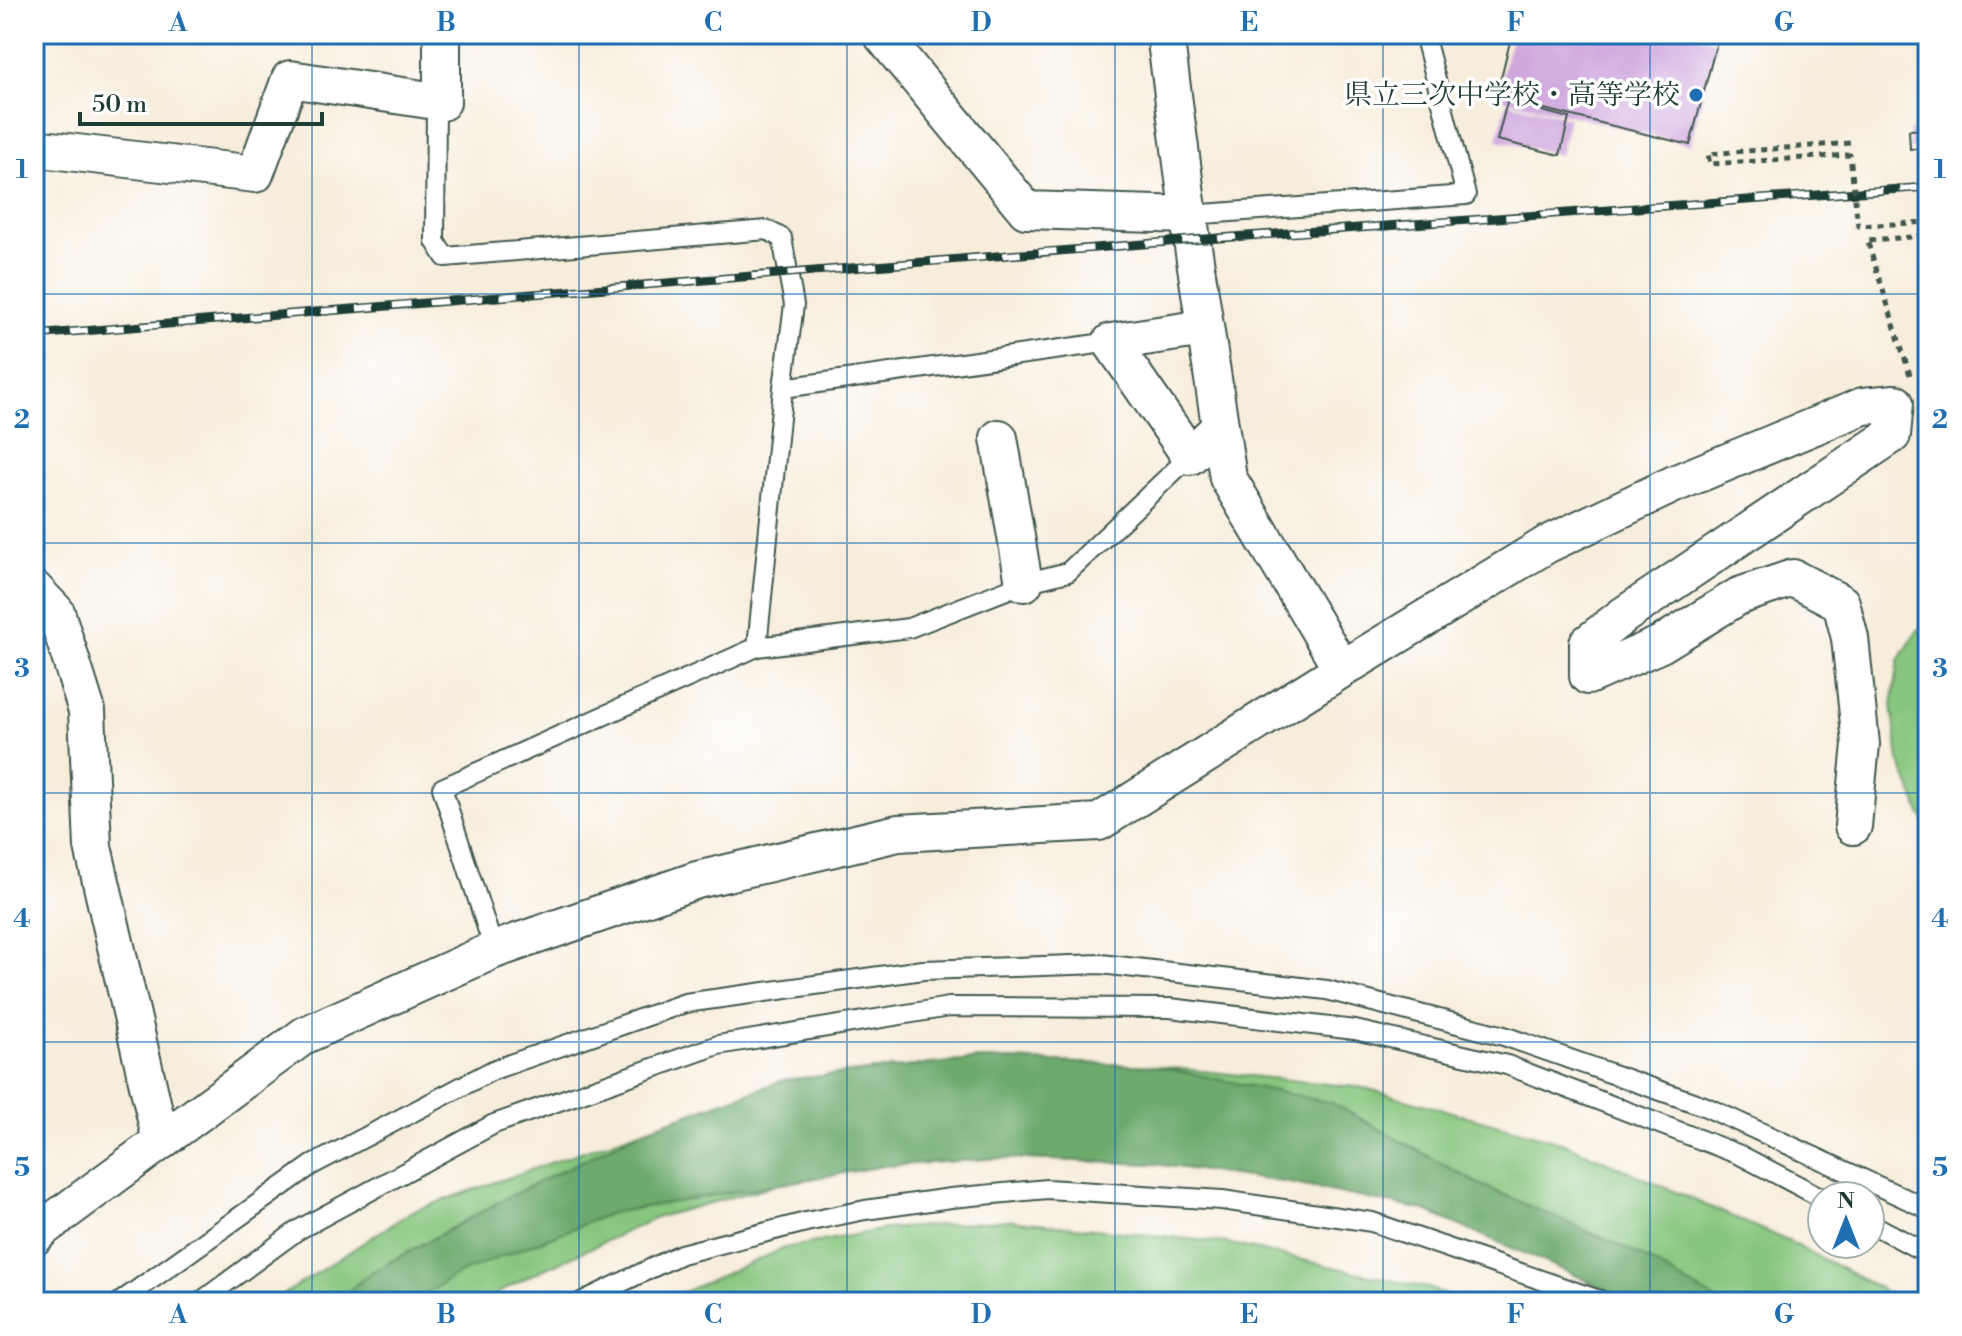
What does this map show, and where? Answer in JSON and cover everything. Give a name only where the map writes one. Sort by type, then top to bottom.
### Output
[{"type":"street","points":[[34,148],[255,174],[290,79],[442,102],[442,34]]},
{"type":"street","points":[[882,34],[1026,210],[1189,215]]},
{"type":"street","points":[[1165,34],[1228,478],[1342,669]]},
{"type":"street","points":[[1205,328],[1111,342],[1190,456],[1220,427]]},
{"type":"street","points":[[34,1237],[305,1035],[494,950],[697,880],[898,833],[1099,822],[1546,545],[1674,484],[1863,406],[1895,403],[1892,435],[1624,615],[1588,643],[1588,676],[1661,644],[1739,596],[1793,578],[1841,603],[1850,638],[1861,744],[1853,826]]},
{"type":"street","points":[[999,438],[1024,583]]},
{"type":"street","points":[[34,589],[56,612],[87,711],[93,847],[161,1141]]},
{"type":"lane","points":[[1189,215],[1466,195],[1424,34]]},
{"type":"lane","points":[[436,101],[435,241],[445,257],[767,230],[782,238],[794,305],[757,647]]},
{"type":"lane","points":[[783,388],[1111,342]]},
{"type":"lane","points":[[494,950],[442,788],[757,647],[909,628],[1024,583],[1068,572],[1190,456]]},
{"type":"lane","points":[[120,1302],[312,1165],[493,1070],[685,1003],[923,970],[1101,964],[1327,990],[1504,1036],[1704,1106],[1928,1209]]},
{"type":"lane","points":[[200,1302],[298,1230],[494,1124],[718,1045],[949,1007],[1170,1008],[1355,1030],[1507,1065],[1740,1155],[1806,1190]]},
{"type":"lane","points":[[581,1302],[681,1254],[806,1222],[951,1198],[1047,1189],[1222,1200],[1372,1222],[1605,1302]]},
{"type":"lane","points":[[1886,1232],[1928,1254]]},
{"type":"path","points":[[1850,143],[1708,154],[1710,164],[1850,155],[1858,226],[1928,222]]},
{"type":"path","points":[[1895,403],[1910,373],[1867,240],[1928,236]]},
{"type":"green space","points":[[1928,624],[1928,826],[1899,760],[1892,705],[1899,660],[1918,630]]},
{"type":"green space","points":[[980,1059],[1154,1066],[1365,1088],[1564,1143],[1790,1242],[1806,1250],[1806,1260],[1825,1260],[1906,1302],[1633,1302],[1423,1210],[1290,1183],[1156,1164],[1001,1158],[883,1166],[776,1185],[658,1217],[529,1276],[482,1302],[272,1302],[411,1212],[784,1080]]},
{"type":"green space","points":[[980,1059],[1154,1066],[1332,1103],[1477,1183],[1632,1251],[1720,1302],[1633,1302],[1424,1210],[1290,1183],[1156,1164],[1001,1158],[883,1166],[611,1213],[458,1274],[413,1302],[335,1302],[370,1273],[508,1197],[642,1131],[784,1080]]},
{"type":"green space","points":[[1009,1220],[1227,1243],[1431,1289],[1462,1302],[660,1302],[785,1248],[886,1229]]},
{"type":"building","points":[[1512,34],[1690,34],[1717,41],[1690,145],[1496,97]]},
{"type":"building","points":[[1507,102],[1569,118],[1560,155],[1497,140]]},
{"type":"building","points":[[1928,129],[1928,148],[1910,149],[1909,130]]},
{"type":"railway","points":[[34,335],[1192,240],[1928,187]]},
{"type":"place","name":"県立三次中学校・高等学校","points":[[1696,95]]}]
